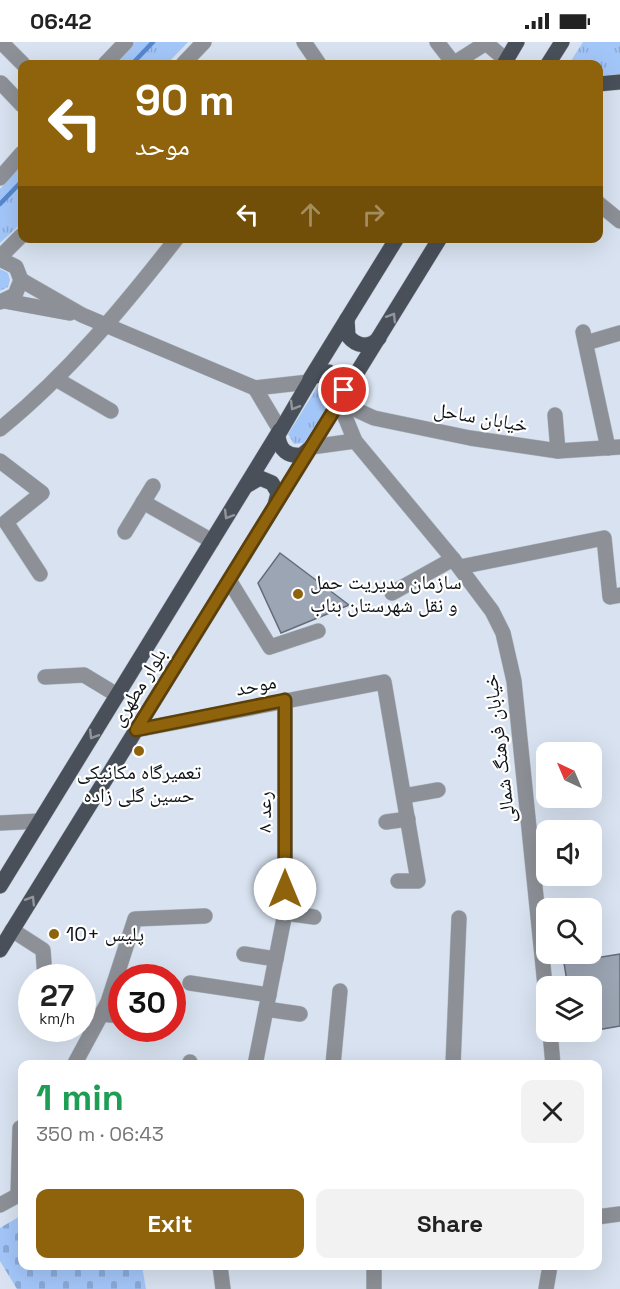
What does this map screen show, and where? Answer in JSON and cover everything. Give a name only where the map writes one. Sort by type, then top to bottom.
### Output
[{"type":"main road","points":[[506,60],[517,42]]},
{"type":"main road","points":[[551,60],[562,42]]},
{"type":"main road","points":[[603,84],[620,82]]},
{"type":"main road","points":[[309,382],[394,243]]},
{"type":"main road","points":[[339,402],[437,243]]},
{"type":"main road","points":[[347,319],[348,336],[357,344],[369,345],[379,338]]},
{"type":"main road","points":[[309,382],[317,373],[335,374],[344,390],[339,402]]},
{"type":"main road","name":"بلوار مطهری","points":[[0,886],[309,382]]},
{"type":"main road","name":"بلوار مطهری","points":[[0,950],[339,402]]},
{"type":"main road","points":[[280,430],[278,435],[280,447],[290,455],[302,455],[311,447]]},
{"type":"main road","points":[[245,487],[254,479],[272,483],[278,493],[275,505]]},
{"type":"street","points":[[1,42],[19,60]]},
{"type":"street","points":[[109,60],[126,42]]},
{"type":"street","points":[[187,60],[204,42]]},
{"type":"street","points":[[304,42],[316,60]]},
{"type":"street","points":[[437,42],[451,60]]},
{"type":"street","points":[[460,60],[486,43],[503,60]]},
{"type":"street","points":[[1,83],[18,101]]},
{"type":"street","points":[[0,178],[18,158]]},
{"type":"street","points":[[603,210],[620,220]]},
{"type":"street","points":[[18,239],[0,258],[16,267],[21,280],[82,315],[255,388],[309,382]]},
{"type":"street","points":[[0,429],[33,402],[108,326],[173,243]]},
{"type":"street","points":[[3,301],[15,295],[21,280]]},
{"type":"street","points":[[3,301],[82,315]]},
{"type":"street","points":[[614,448],[585,338],[620,333]]},
{"type":"street","points":[[56,379],[111,411]]},
{"type":"street","points":[[255,388],[280,430]]},
{"type":"street","name":"خیابان ساحل","points":[[339,402],[374,418],[470,438],[558,451],[614,448]]},
{"type":"street","name":"خیابان فرهنگ شمالی","points":[[339,402],[355,441],[457,563],[479,592],[503,633],[514,681],[544,976]]},
{"type":"street","points":[[555,415],[558,451]]},
{"type":"street","points":[[311,447],[355,441]]},
{"type":"street","points":[[0,461],[42,493],[6,522],[40,574]]},
{"type":"street","points":[[125,532],[153,486]]},
{"type":"street","points":[[143,502],[212,541]]},
{"type":"street","points":[[392,593],[457,563],[604,538],[610,597],[620,595]]},
{"type":"street","points":[[229,580],[270,647],[318,631]]},
{"type":"street","points":[[45,677],[84,675],[117,695]]},
{"type":"street","name":"موحد","points":[[136,730],[384,682],[404,796]]},
{"type":"street","name":"رعد ۸","points":[[256,1060],[285,913],[285,700]]},
{"type":"street","points":[[398,881],[418,881],[404,796],[438,790]]},
{"type":"street","points":[[386,822],[408,819]]},
{"type":"street","points":[[0,823],[40,821]]},
{"type":"street","points":[[285,913],[314,917]]},
{"type":"street","points":[[77,1060],[101,1014],[135,920],[205,916]]},
{"type":"street","points":[[453,1060],[459,918]]},
{"type":"street","points":[[12,930],[43,950],[44,964]]},
{"type":"street","points":[[244,954],[276,959]]},
{"type":"street","points":[[190,983],[268,1002],[300,1014]]},
{"type":"street","points":[[333,1060],[340,991]]},
{"type":"street","points":[[101,1014],[108,1015]]},
{"type":"street","points":[[551,1042],[553,1060]]},
{"type":"street","points":[[0,1205],[18,1195]]},
{"type":"street","points":[[602,1216],[620,1214]]},
{"type":"street","points":[[220,1270],[222,1289]]},
{"type":"street","points":[[374,1270],[374,1289]]},
{"type":"street","points":[[546,1289],[549,1270]]},
{"type":"green space","points":[[135,42],[188,42],[171,60],[119,60]]},
{"type":"green space","points":[[583,42],[620,42],[620,74],[603,76],[603,60],[572,60]]},
{"type":"green space","points":[[18,169],[18,227],[0,243],[0,189]]},
{"type":"green space","points":[[0,269],[8,273],[10,280],[8,287],[0,291]]},
{"type":"green space","points":[[320,383],[332,389],[330,403],[304,443],[294,444],[288,434]]},
{"type":"green space","points":[[18,1217],[18,1270],[143,1270],[146,1289],[17,1289],[0,1261],[0,1228]]},
{"type":"building","name":"سازمان مدیریت حمل و نقل شهرستان بناب","points":[[280,553],[349,605],[281,633],[258,583]]},
{"type":"building","points":[[620,954],[620,1026],[602,1029],[602,976],[566,976],[564,964],[602,964],[602,957]]},
{"type":"waterway","points":[[136,60],[153,42]]},
{"type":"waterway","points":[[0,204],[18,185]]},
{"type":"place","name":"سازمان مدیریت حمل و نقل شهرستان بناب","points":[[298,594]]},
{"type":"place","name":"تعمیرگاه مکانیکی حسین گلی زاده","points":[[139,751]]},
{"type":"place","name":"پلیس +10","points":[[54,934]]},
{"type":"route","points":[[285,889],[285,700],[136,730],[343,396],[344,390]]}]
